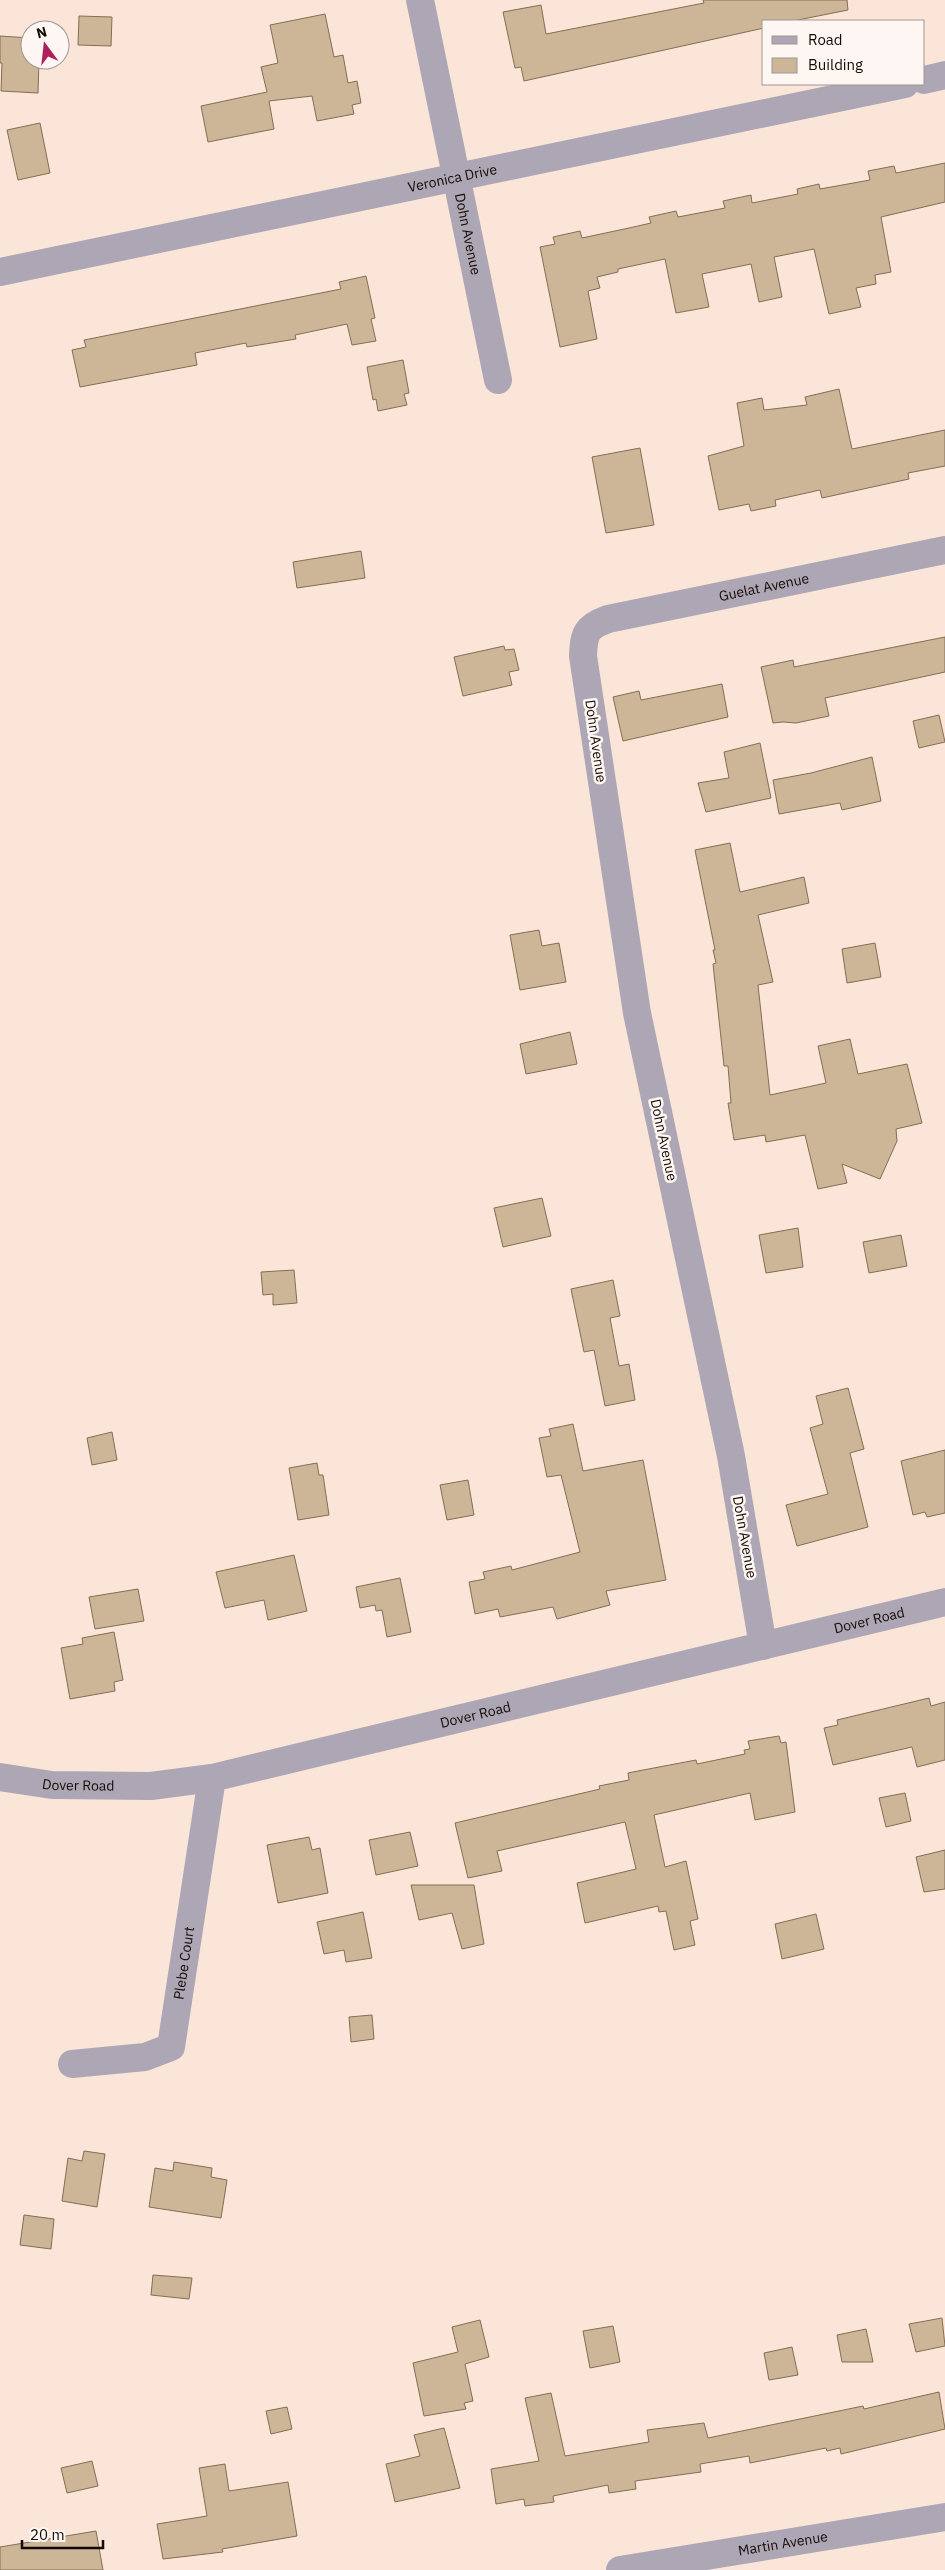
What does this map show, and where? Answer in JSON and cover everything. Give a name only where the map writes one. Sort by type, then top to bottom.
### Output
[{"type":"street","name":"Dohn Avenue","points":[[420,0],[498,380]]},
{"type":"street","points":[[925,80],[945,76]]},
{"type":"street","name":"Veronica Drive","points":[[0,272],[900,85]]},
{"type":"street","name":"Guelat Avenue","points":[[587,631],[593,624],[608,619],[945,550]]},
{"type":"street","name":"Dohn Avenue","points":[[587,631],[584,639],[583,656],[637,1014],[731,1456],[763,1646]]},
{"type":"street","name":"Dover Road","points":[[0,1777],[52,1785],[151,1786],[212,1778],[945,1602]]},
{"type":"street","name":"Plebe Court","points":[[72,2064],[145,2057],[171,2047],[212,1778]]},
{"type":"street","name":"Martin Avenue","points":[[620,2570],[945,2517]]},
{"type":"building","points":[[703,0],[847,0],[848,10],[798,20],[762,20],[762,28],[524,81],[521,67],[515,68],[503,12],[541,5],[546,34],[704,3]]},
{"type":"building","points":[[325,14],[334,57],[343,55],[348,83],[357,81],[361,103],[352,105],[354,114],[317,121],[312,96],[269,101],[274,129],[208,142],[201,106],[267,92],[261,67],[278,63],[270,25]]},
{"type":"building","points":[[79,16],[112,17],[111,46],[78,45]]},
{"type":"building","points":[[0,36],[20,37],[20,70],[39,70],[38,93],[1,91],[2,63],[0,63]]},
{"type":"building","points":[[40,123],[50,173],[18,180],[7,130]]},
{"type":"building","points":[[945,163],[945,202],[881,217],[891,272],[875,275],[876,284],[856,288],[861,307],[829,314],[814,249],[774,257],[782,297],[759,302],[751,264],[702,274],[709,307],[676,313],[665,259],[618,269],[618,272],[597,277],[600,288],[588,291],[597,339],[560,347],[540,247],[555,244],[553,237],[580,231],[582,238],[651,223],[649,217],[676,211],[678,217],[725,208],[723,201],[751,195],[752,203],[798,194],[797,189],[819,184],[820,189],[870,180],[868,171],[894,166],[896,173]]},
{"type":"building","points":[[366,276],[375,318],[371,319],[376,341],[352,345],[347,324],[295,335],[296,339],[247,347],[246,343],[195,353],[197,365],[80,387],[72,350],[86,347],[84,340],[341,289],[339,282]]},
{"type":"building","points":[[403,360],[409,393],[404,394],[407,405],[378,411],[376,399],[373,400],[367,367]]},
{"type":"building","points":[[839,389],[852,449],[945,430],[945,466],[908,473],[909,479],[822,498],[820,490],[775,500],[776,506],[751,511],[749,504],[719,510],[708,456],[744,446],[737,403],[762,398],[764,410],[807,405],[805,397]]},
{"type":"building","points":[[640,448],[654,525],[606,533],[592,457]]},
{"type":"building","points":[[361,551],[365,578],[297,588],[293,562]]},
{"type":"building","points":[[945,637],[945,672],[825,698],[829,716],[796,723],[773,723],[761,667],[793,660],[794,667]]},
{"type":"building","points":[[504,646],[505,650],[514,649],[519,670],[509,672],[512,685],[463,696],[454,657]]},
{"type":"building","points":[[722,684],[728,717],[623,741],[613,697],[639,691],[641,700]]},
{"type":"building","points":[[939,715],[945,742],[919,748],[913,721]]},
{"type":"building","points":[[760,743],[771,798],[706,812],[698,783],[729,778],[724,752]]},
{"type":"building","points":[[872,757],[881,801],[842,810],[840,803],[779,814],[773,780],[811,773]]},
{"type":"building","points":[[730,843],[740,892],[804,877],[809,903],[758,915],[773,982],[758,985],[770,1095],[826,1083],[818,1046],[850,1039],[858,1074],[907,1064],[922,1123],[896,1129],[897,1141],[880,1179],[842,1164],[847,1183],[818,1189],[805,1135],[766,1142],[765,1135],[734,1140],[728,1103],[731,1103],[728,1066],[724,1066],[713,964],[716,963],[713,950],[715,950],[695,850]]},
{"type":"building","points":[[539,930],[542,946],[559,943],[566,982],[520,990],[510,935]]},
{"type":"building","points":[[875,943],[881,977],[847,983],[842,949]]},
{"type":"building","points":[[570,1032],[577,1064],[526,1074],[520,1044]]},
{"type":"building","points":[[542,1198],[551,1236],[503,1247],[494,1208]]},
{"type":"building","points":[[798,1228],[803,1267],[766,1273],[759,1235]]},
{"type":"building","points":[[901,1235],[907,1266],[869,1273],[863,1242]]},
{"type":"building","points":[[294,1270],[297,1303],[273,1305],[273,1294],[263,1295],[261,1272]]},
{"type":"building","points":[[613,1280],[620,1316],[610,1318],[619,1366],[629,1364],[635,1400],[605,1406],[594,1350],[584,1352],[571,1289]]},
{"type":"building","points":[[848,1388],[864,1449],[850,1453],[868,1527],[797,1546],[786,1505],[828,1494],[810,1428],[823,1424],[816,1396]]},
{"type":"building","points":[[573,1424],[583,1471],[643,1460],[666,1580],[606,1591],[610,1605],[557,1619],[553,1607],[500,1617],[498,1609],[475,1614],[469,1582],[485,1579],[483,1572],[511,1566],[512,1570],[580,1552],[561,1475],[547,1477],[539,1438],[551,1436],[549,1429]]},
{"type":"building","points":[[112,1432],[117,1460],[92,1465],[87,1438]]},
{"type":"building","points":[[945,1450],[945,1513],[927,1517],[925,1512],[913,1515],[901,1461]]},
{"type":"building","points":[[317,1463],[319,1475],[323,1475],[329,1515],[298,1520],[289,1468]]},
{"type":"building","points":[[468,1480],[474,1515],[447,1520],[440,1485]]},
{"type":"building","points":[[294,1555],[307,1611],[268,1620],[264,1600],[225,1608],[216,1572]]},
{"type":"building","points":[[400,1578],[411,1632],[387,1637],[382,1610],[376,1611],[375,1605],[360,1608],[356,1587]]},
{"type":"building","points":[[138,1589],[144,1621],[95,1629],[89,1597]]},
{"type":"building","points":[[114,1632],[123,1680],[114,1682],[115,1691],[70,1699],[61,1648],[83,1644],[82,1638]]},
{"type":"building","points":[[929,1698],[931,1706],[945,1702],[945,1760],[917,1767],[912,1747],[833,1765],[824,1728],[838,1725],[837,1720]]},
{"type":"building","points":[[779,1736],[781,1743],[786,1742],[795,1812],[755,1820],[750,1793],[654,1815],[665,1867],[686,1861],[698,1919],[690,1921],[695,1945],[674,1950],[666,1911],[659,1912],[658,1906],[585,1923],[577,1883],[636,1869],[625,1822],[497,1851],[502,1871],[468,1878],[455,1823],[600,1789],[599,1786],[629,1780],[628,1773],[696,1760],[697,1764],[745,1754],[744,1750],[750,1749],[748,1741]]},
{"type":"building","points":[[905,1793],[911,1821],[886,1827],[879,1798]]},
{"type":"building","points":[[410,1832],[418,1866],[376,1875],[369,1840]]},
{"type":"building","points":[[309,1837],[312,1850],[320,1848],[328,1893],[278,1903],[267,1845]]},
{"type":"building","points":[[945,1850],[945,1889],[924,1892],[916,1857]]},
{"type":"building","points":[[411,1885],[474,1885],[484,1944],[462,1949],[452,1913],[419,1920]]},
{"type":"building","points":[[363,1912],[372,1958],[346,1962],[344,1950],[324,1954],[317,1922]]},
{"type":"building","points":[[816,1914],[824,1949],[782,1959],[775,1924]]},
{"type":"building","points":[[372,2015],[374,2039],[351,2042],[349,2017]]},
{"type":"building","points":[[84,2151],[105,2154],[97,2207],[62,2201],[68,2158],[82,2161]]},
{"type":"building","points":[[174,2162],[212,2168],[211,2177],[227,2180],[221,2218],[149,2207],[155,2168],[173,2171]]},
{"type":"building","points":[[24,2215],[54,2219],[51,2249],[20,2245]]},
{"type":"building","points":[[153,2275],[192,2278],[189,2299],[151,2295]]},
{"type":"building","points":[[942,2318],[945,2346],[916,2352],[909,2324]]},
{"type":"building","points":[[480,2320],[489,2357],[465,2364],[473,2401],[464,2403],[466,2409],[424,2416],[413,2363],[458,2352],[452,2327]]},
{"type":"building","points":[[613,2326],[620,2362],[590,2368],[583,2331]]},
{"type":"building","points":[[866,2329],[873,2362],[842,2362],[837,2335]]},
{"type":"building","points":[[792,2347],[798,2375],[769,2380],[764,2353]]},
{"type":"building","points":[[939,2392],[945,2429],[841,2454],[840,2448],[827,2451],[826,2448],[750,2463],[749,2456],[700,2464],[701,2472],[635,2481],[636,2489],[609,2493],[608,2485],[553,2496],[554,2502],[525,2506],[524,2499],[496,2504],[491,2469],[539,2461],[525,2398],[551,2393],[565,2456],[649,2442],[647,2430],[704,2423],[708,2438],[863,2406],[864,2409]]},
{"type":"building","points":[[287,2407],[292,2429],[271,2434],[266,2411]]},
{"type":"building","points":[[444,2428],[460,2488],[395,2502],[386,2464],[420,2456],[414,2435]]},
{"type":"building","points":[[92,2461],[98,2486],[67,2493],[61,2468]]},
{"type":"building","points":[[225,2464],[229,2491],[288,2482],[297,2536],[222,2549],[223,2552],[163,2559],[157,2524],[207,2516],[199,2468]]},
{"type":"building","points":[[96,2531],[103,2570],[0,2570],[0,2547]]}]
